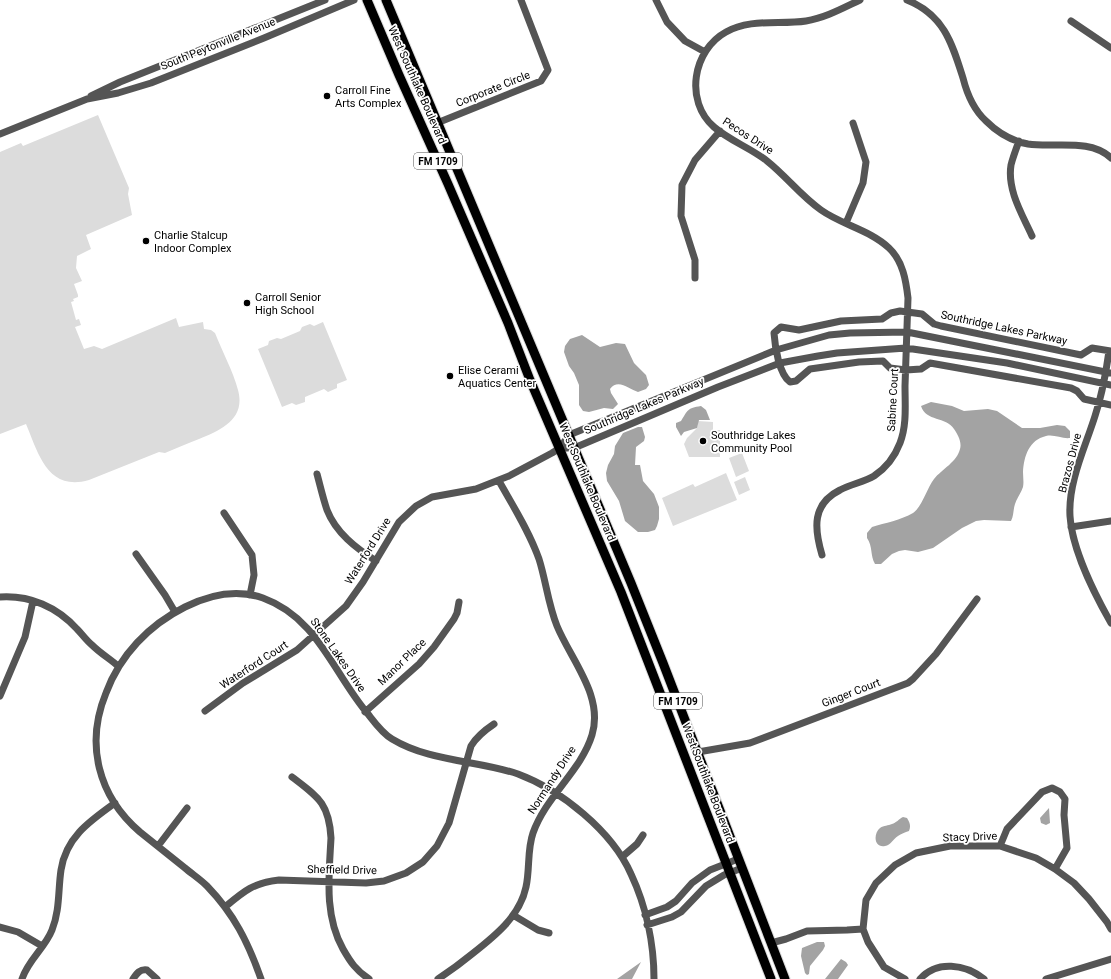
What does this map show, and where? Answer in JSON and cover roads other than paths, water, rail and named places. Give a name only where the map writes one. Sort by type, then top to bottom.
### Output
[{"type":"main road","name":"West Southlake Boulevard","points":[[367,0],[508,323],[530,380],[621,592],[771,979]]},
{"type":"main road","name":"West Southlake Boulevard","points":[[386,0],[657,648],[785,979]]},
{"type":"street","name":"South Peytonville Avenue","points":[[0,134],[87,98],[120,82],[325,0]]},
{"type":"street","name":"South Peytonville Avenue","points":[[87,98],[114,94],[140,86],[264,38],[354,0]]},
{"type":"street","name":"Corporate Circle","points":[[437,123],[540,82],[548,70],[521,0]]},
{"type":"street","points":[[656,0],[668,22],[685,41],[705,52]]},
{"type":"street","name":"Pecos Drive","points":[[860,0],[836,11],[807,21],[756,24],[740,26],[727,31],[717,37],[705,52],[698,64],[695,84],[698,100],[707,120],[720,131],[766,160],[802,195],[820,210],[874,237],[889,248],[895,255],[900,263],[907,285],[908,312],[906,348]]},
{"type":"street","points":[[907,0],[929,13],[942,26],[955,53],[967,91],[978,113],[985,121],[1002,133],[1019,141],[1040,145],[1093,148],[1101,151],[1111,158]]},
{"type":"street","points":[[1071,21],[1111,48]]},
{"type":"street","points":[[259,27],[264,38]]},
{"type":"street","points":[[846,223],[863,183],[866,162],[853,123]]},
{"type":"street","points":[[695,278],[695,260],[681,216],[682,185],[695,160],[720,131]]},
{"type":"street","points":[[1019,141],[1011,166],[1011,184],[1032,236]]},
{"type":"street","name":"Southridge Lakes Parkway","points":[[1110,351],[1092,348],[1081,355],[941,326],[934,324],[922,314],[895,311],[882,319],[841,321],[799,330],[782,327],[774,333],[776,350],[780,364],[783,372],[790,382],[796,381],[810,369],[859,362],[883,361],[894,370],[921,369],[930,363],[944,364],[1071,388],[1077,391],[1084,399],[1111,405]]},
{"type":"street","name":"Southridge Lakes Parkway","points":[[560,448],[569,435],[776,350],[829,335],[907,332],[1108,372]]},
{"type":"street","name":"Southridge Lakes Parkway","points":[[560,448],[574,448],[718,387],[780,364],[824,355],[906,348],[1007,363],[1107,384]]},
{"type":"street","name":"Sabine Court","points":[[822,555],[817,540],[816,522],[824,502],[840,490],[876,474],[887,464],[896,450],[903,433],[905,420],[906,348]]},
{"type":"street","name":"Brazos Drive","points":[[1110,351],[1107,384],[1099,402],[1077,469],[1070,502],[1071,527],[1082,561],[1100,605],[1111,624]]},
{"type":"street","name":"Waterford Drive","points":[[314,635],[346,606],[376,561],[391,532],[416,506],[432,498],[476,489],[499,481],[538,462],[560,448]]},
{"type":"street","points":[[317,474],[327,509],[334,524],[358,549],[376,561]]},
{"type":"street","name":"Normandy Drive","points":[[438,979],[494,937],[513,915],[524,895],[526,887],[532,834],[544,809],[574,769],[588,745],[592,735],[594,722],[593,702],[588,688],[557,626],[538,557],[499,481]]},
{"type":"street","points":[[224,513],[252,555],[254,575],[250,595]]},
{"type":"street","points":[[1071,527],[1111,521]]},
{"type":"street","points":[[136,554],[175,612]]},
{"type":"street","name":"Stone Lakes Drive","points":[[260,979],[241,931],[225,907],[205,884],[137,829],[115,803],[103,780],[100,770],[96,737],[99,711],[102,701],[118,666],[132,648],[149,631],[175,612],[208,597],[232,594],[250,595],[268,600],[289,611],[299,619],[314,635],[365,712],[391,739],[415,750],[518,774],[556,793],[591,820],[603,832],[622,857],[630,872],[645,915],[652,951],[654,979]]},
{"type":"street","points":[[0,597],[19,597],[34,600],[60,613],[77,628],[90,644],[118,666]]},
{"type":"street","name":"Ginger Court","points":[[698,752],[750,743],[908,682],[913,679],[936,654],[977,599]]},
{"type":"street","points":[[0,696],[25,636],[34,600]]},
{"type":"street","name":"Manor Place","points":[[365,712],[419,664],[434,647],[454,619],[459,602]]},
{"type":"street","name":"Waterford Court","points":[[205,710],[244,683],[297,650],[314,635]]},
{"type":"street","name":"Sheffield Drive","points":[[225,907],[255,885],[266,881],[278,880],[366,883],[384,881],[406,873],[422,862],[437,846],[449,823],[471,746],[474,741],[494,724]]},
{"type":"street","points":[[292,778],[316,796],[326,811],[331,838],[329,904],[334,930],[352,965],[369,979]]},
{"type":"street","points":[[1000,846],[1007,828],[1042,792],[1052,788],[1060,792],[1065,799],[1064,815],[1066,848],[1055,869]]},
{"type":"street","points":[[22,979],[25,971],[49,937],[55,922],[61,868],[68,849],[81,829],[115,803]]},
{"type":"street","points":[[158,846],[187,808]]},
{"type":"street","points":[[622,857],[637,844],[643,835]]},
{"type":"street","name":"Stacy Drive","points":[[905,979],[884,966],[868,942],[863,928],[866,900],[876,883],[895,865],[916,853],[950,846],[1000,846],[1036,858],[1074,882],[1089,899],[1111,929]]},
{"type":"street","points":[[645,915],[667,907],[676,901],[692,883],[701,876],[726,862],[738,858]]},
{"type":"street","points":[[647,925],[672,918],[681,912],[706,886],[730,872],[742,868]]},
{"type":"street","points":[[513,915],[538,930],[550,933]]},
{"type":"street","points":[[0,927],[18,932],[42,946]]},
{"type":"street","points":[[771,943],[807,931],[863,928]]},
{"type":"street","points":[[1046,979],[1111,959]]},
{"type":"street","points":[[920,979],[936,968],[950,965],[965,968],[978,974],[984,979]]},
{"type":"street","points":[[133,979],[140,971],[147,970],[157,979]]},
{"type":"place","name":"Carroll Fine Arts Complex","points":[[327,96]]},
{"type":"place","name":"Charlie Stalcup Indoor Complex","points":[[146,241]]},
{"type":"place","name":"Carroll Senior High School","points":[[247,303]]},
{"type":"place","name":"Elise Cerami Aquatics Center","points":[[450,376]]},
{"type":"place","name":"Southridge Lakes Community Pool","points":[[703,441]]}]
